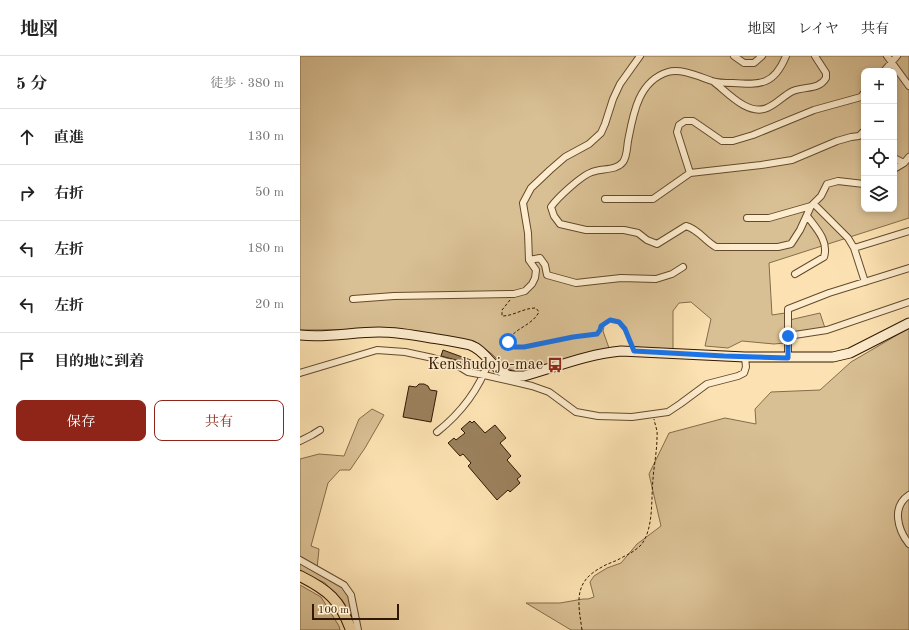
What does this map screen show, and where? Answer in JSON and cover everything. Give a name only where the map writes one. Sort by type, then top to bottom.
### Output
[{"type":"main road","points":[[300,576],[318,585],[329,593],[347,619],[351,630]]},
{"type":"street","points":[[353,299],[394,296],[514,294],[525,291],[532,284],[535,278],[536,270],[529,260],[528,233],[523,203],[531,188],[550,170],[565,157],[589,144],[601,133],[620,84],[640,56]]},
{"type":"street","points":[[734,56],[744,63],[754,63],[762,56]]},
{"type":"street","points":[[786,56],[780,70],[768,80],[754,85],[714,82],[691,74],[670,72],[657,78],[646,87],[639,96],[624,161],[618,167],[591,172],[579,181],[556,201],[551,208],[554,216],[560,224],[586,230],[624,230],[638,233],[657,244],[686,226],[693,228],[710,244],[716,247],[778,247],[791,244],[813,205],[821,196],[827,184],[838,181],[861,184]]},
{"type":"street","points":[[714,82],[745,106],[752,109],[761,110],[768,108],[794,91],[812,88],[824,82],[826,73],[815,56]]},
{"type":"street","points":[[887,56],[909,86]]},
{"type":"street","points":[[887,68],[897,56]]},
{"type":"street","points":[[690,173],[677,132],[679,125],[685,121],[693,121],[722,141],[733,141],[753,135],[814,110],[861,97]]},
{"type":"street","points":[[605,199],[653,199],[690,173],[792,160],[837,141],[851,137],[861,138]]},
{"type":"street","points":[[897,168],[909,157]]},
{"type":"street","points":[[897,160],[904,163]]},
{"type":"street","points":[[747,218],[769,218],[813,205]]},
{"type":"street","points":[[813,205],[848,238],[854,248],[865,282]]},
{"type":"street","points":[[795,274],[824,257],[826,250],[819,231],[807,216]]},
{"type":"street","points":[[854,248],[909,231]]},
{"type":"street","points":[[529,260],[540,258],[545,264],[547,275],[576,284],[621,278],[656,279],[672,274],[683,267]]},
{"type":"street","points":[[788,358],[788,309],[829,293],[909,268]]},
{"type":"street","points":[[788,336],[827,330],[909,302]]},
{"type":"street","points":[[300,334],[331,336],[378,332],[398,333],[457,342],[472,346],[506,374],[524,376],[610,352],[634,351],[788,358],[833,357],[850,353],[909,323]]},
{"type":"street","points":[[300,373],[377,350],[405,352],[455,364],[468,372],[484,374],[532,386],[549,392],[576,412],[586,415],[632,417],[668,412],[706,384],[738,376],[744,373],[746,367],[745,357]]},
{"type":"street","points":[[438,432],[462,409],[484,374],[489,361]]},
{"type":"street","points":[[300,440],[320,430]]},
{"type":"street","points":[[909,495],[900,506],[897,518],[900,531],[909,544]]},
{"type":"street","points":[[300,560],[344,585],[352,595],[358,630]]},
{"type":"path","points":[[514,294],[502,310],[502,316],[508,316],[527,308],[536,308],[539,312],[533,321],[510,336],[508,342],[512,347],[524,347],[573,337],[597,334],[601,326],[610,320],[619,322],[625,329],[634,351]]},
{"type":"path","points":[[582,630],[578,598],[582,582],[602,566],[635,551],[642,543],[647,533],[651,517],[653,478],[658,435],[653,415]]},
{"type":"shaded area","points":[[300,56],[909,56],[909,218],[769,263],[772,315],[785,313],[785,321],[820,313],[825,328],[785,336],[785,343],[774,344],[742,341],[728,348],[705,346],[711,319],[691,302],[679,303],[673,311],[673,350],[634,347],[624,327],[611,321],[605,322],[603,331],[609,348],[522,374],[505,367],[492,354],[474,341],[393,329],[300,330]]},
{"type":"shaded area","points":[[909,328],[909,630],[571,630],[526,603],[560,603],[594,597],[590,582],[594,576],[607,568],[621,563],[637,544],[661,526],[649,474],[669,433],[725,418],[756,424],[755,409],[771,392],[820,390],[851,362]]},
{"type":"shaded area","points":[[372,409],[384,415],[350,470],[340,470],[328,483],[311,546],[319,549],[317,569],[349,592],[355,627],[353,630],[344,603],[325,583],[300,571],[300,459],[319,454],[344,456],[359,419]]},
{"type":"shaded area","points":[[300,585],[321,597],[340,630],[300,630]]},
{"type":"building","points":[[443,350],[476,362],[474,369],[456,360],[441,356]]},
{"type":"building","points":[[419,384],[424,384],[428,386],[430,390],[437,391],[431,422],[403,417],[409,386],[416,387]]},
{"type":"building","points":[[470,421],[472,423],[474,421],[485,433],[495,425],[506,438],[500,443],[511,456],[507,460],[521,476],[517,479],[520,483],[510,492],[508,490],[497,500],[468,466],[471,463],[463,454],[460,456],[448,443],[454,438],[456,440],[465,433],[461,429]]},
{"type":"place","name":"Kenshudojo-mae","points":[[555,365]]},
{"type":"route","points":[[508,342],[512,347],[524,347],[573,337],[597,334],[601,326],[610,320],[619,322],[625,329],[634,351],[688,355],[788,358],[788,336]]}]
